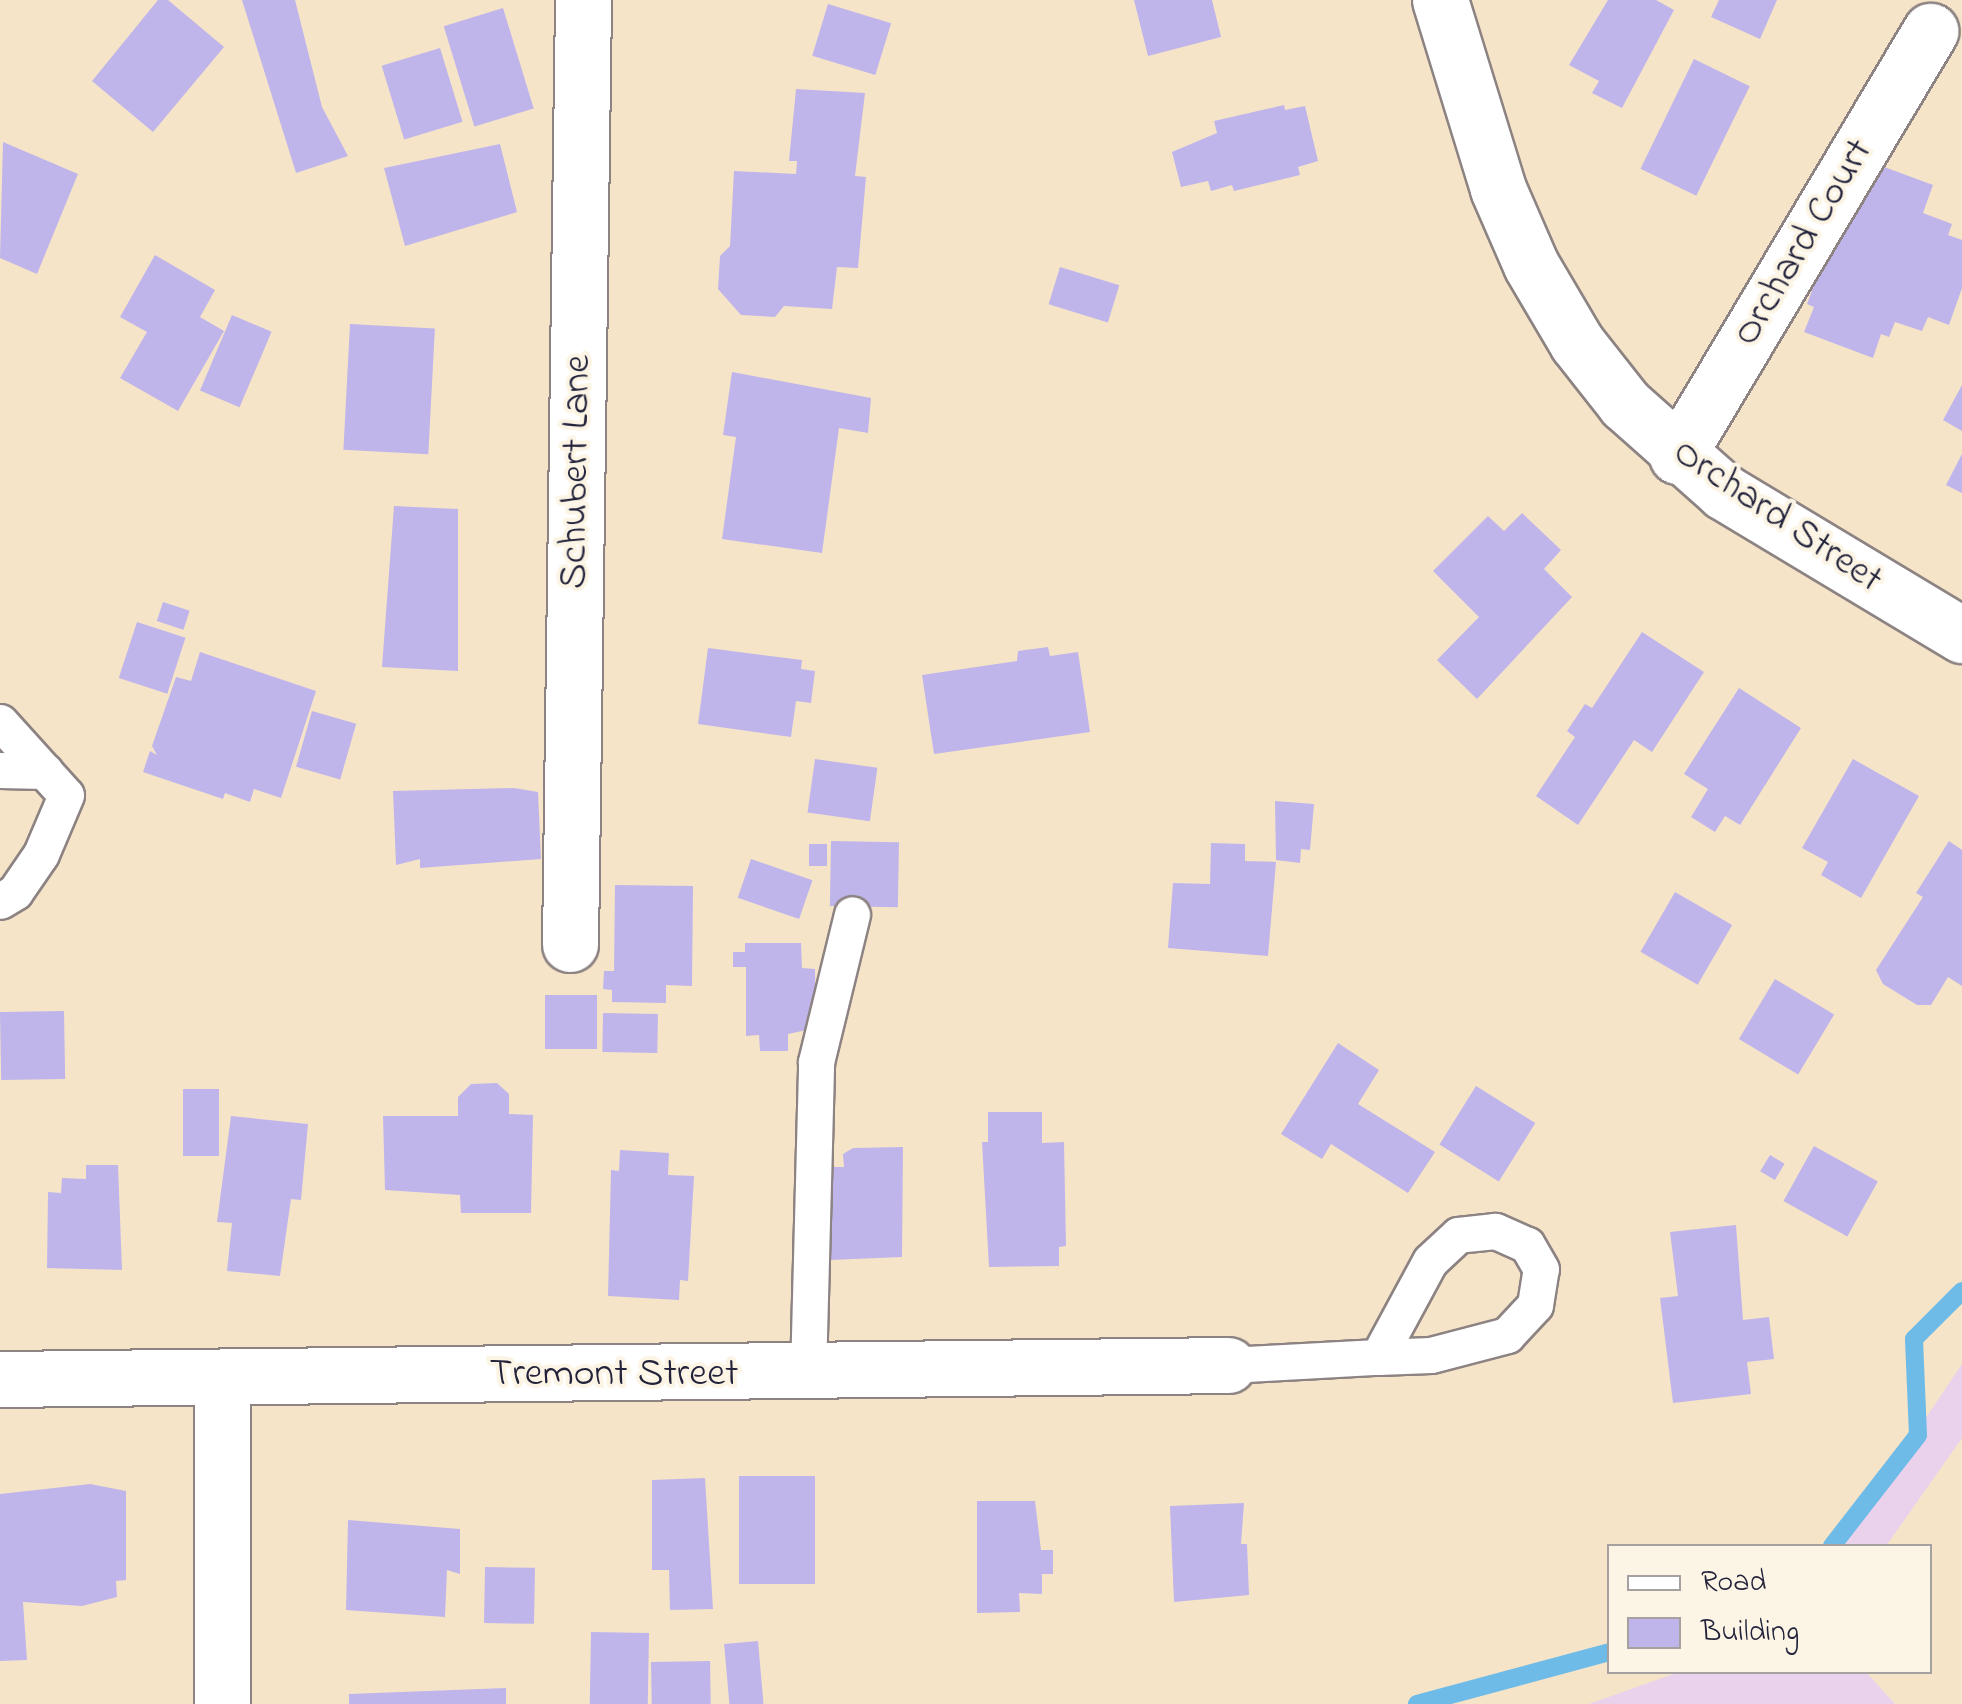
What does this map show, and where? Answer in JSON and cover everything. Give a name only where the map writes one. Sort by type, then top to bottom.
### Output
[{"type":"street","name":"Schubert Lane","points":[[570,944],[584,0]]},
{"type":"street","name":"Orchard Street","points":[[1440,0],[1498,190],[1546,294],[1613,390],[1678,456],[1762,517],[1962,635]]},
{"type":"street","name":"Orchard Court","points":[[1678,456],[1930,31]]},
{"type":"street","name":"Tremont Street","points":[[0,1379],[808,1374],[1228,1365]]},
{"type":"street","points":[[222,1378],[222,1704]]},
{"type":"lane","points":[[0,722],[66,794],[41,854],[16,892],[0,901]]},
{"type":"lane","points":[[0,770],[45,770]]},
{"type":"lane","points":[[808,1374],[816,1062],[852,914]]},
{"type":"lane","points":[[1228,1365],[1378,1358],[1431,1354],[1506,1335],[1535,1305],[1541,1269],[1527,1245],[1496,1231],[1458,1235],[1430,1261],[1378,1358]]},
{"type":"shaded area","points":[[1962,1364],[1962,1438],[1887,1544],[1841,1544]]},
{"type":"shaded area","points":[[1673,1674],[1868,1674],[1895,1704],[1589,1704]]},
{"type":"building","points":[[158,0],[168,0],[224,47],[153,132],[92,81]]},
{"type":"building","points":[[242,0],[295,0],[322,107],[348,156],[296,173]]},
{"type":"building","points":[[1134,0],[1212,0],[1221,37],[1148,56]]},
{"type":"building","points":[[1608,0],[1656,0],[1674,10],[1622,108],[1592,93],[1599,81],[1569,65]]},
{"type":"building","points":[[1719,0],[1777,0],[1760,39],[1711,17]]},
{"type":"building","points":[[828,4],[891,23],[875,75],[812,56]]},
{"type":"building","points":[[503,8],[534,108],[474,127],[444,26]]},
{"type":"building","points":[[440,48],[463,122],[404,139],[382,66]]},
{"type":"building","points":[[1694,59],[1750,86],[1696,196],[1641,169]]},
{"type":"building","points":[[796,89],[865,93],[855,176],[866,177],[858,268],[837,267],[832,309],[784,306],[775,317],[741,315],[718,289],[720,256],[730,246],[734,171],[796,174],[797,161],[789,161]]},
{"type":"building","points":[[1284,105],[1285,110],[1305,106],[1318,161],[1298,167],[1300,175],[1234,191],[1232,185],[1211,191],[1208,181],[1181,187],[1172,152],[1217,133],[1214,121]]},
{"type":"building","points":[[3,142],[78,174],[37,274],[0,258]]},
{"type":"building","points":[[500,144],[517,212],[405,246],[384,168]]},
{"type":"building","points":[[1868,161],[1933,185],[1923,213],[1952,224],[1948,235],[1962,240],[1962,288],[1949,325],[1928,317],[1922,331],[1895,322],[1889,337],[1881,334],[1873,358],[1804,332],[1814,307],[1807,304],[1844,206]]},
{"type":"building","points":[[155,255],[215,290],[200,317],[224,331],[178,411],[120,378],[147,332],[120,317]]},
{"type":"building","points":[[1060,267],[1119,285],[1108,322],[1049,304]]},
{"type":"building","points":[[232,315],[272,332],[240,407],[200,390]]},
{"type":"building","points":[[350,324],[435,328],[428,454],[343,450]]},
{"type":"building","points":[[732,372],[871,398],[868,433],[839,428],[822,553],[722,539],[736,437],[723,435]]},
{"type":"building","points":[[1962,385],[1962,431],[1943,420]]},
{"type":"building","points":[[1962,454],[1962,493],[1946,485]]},
{"type":"building","points":[[394,506],[458,509],[458,671],[382,667]]},
{"type":"building","points":[[1522,513],[1561,550],[1544,569],[1572,597],[1477,699],[1437,660],[1479,617],[1433,571],[1488,516],[1504,531]]},
{"type":"building","points":[[163,602],[190,611],[183,630],[157,621]]},
{"type":"building","points":[[137,622],[186,638],[167,694],[119,678]]},
{"type":"building","points":[[1642,632],[1704,672],[1652,752],[1634,740],[1578,825],[1536,796],[1575,737],[1567,731],[1585,704],[1592,708]]},
{"type":"building","points":[[1048,647],[1050,656],[1078,652],[1090,732],[934,754],[922,675],[1017,661],[1018,651]]},
{"type":"building","points":[[708,648],[802,660],[801,669],[815,671],[811,703],[796,701],[791,737],[698,724]]},
{"type":"building","points":[[200,652],[316,691],[281,798],[254,789],[250,802],[225,793],[223,799],[143,772],[150,751],[157,755],[152,746],[176,677],[191,681]]},
{"type":"building","points":[[1739,688],[1801,728],[1740,825],[1725,816],[1715,832],[1691,817],[1708,789],[1684,774]]},
{"type":"building","points":[[312,711],[356,724],[340,779],[296,767]]},
{"type":"building","points":[[815,759],[877,768],[870,821],[807,812]]},
{"type":"building","points":[[1853,759],[1919,796],[1861,898],[1821,875],[1828,862],[1802,848]]},
{"type":"building","points":[[514,788],[538,792],[541,859],[420,868],[420,859],[396,865],[393,791]]},
{"type":"building","points":[[1275,801],[1314,804],[1310,850],[1301,849],[1300,863],[1276,860]]},
{"type":"building","points":[[831,841],[899,842],[898,907],[830,906]]},
{"type":"building","points":[[1949,841],[1962,850],[1962,986],[1948,977],[1931,1005],[1917,1005],[1883,984],[1876,970],[1923,897],[1916,893]]},
{"type":"building","points":[[1211,843],[1245,844],[1245,861],[1276,862],[1268,956],[1168,948],[1173,883],[1210,884]]},
{"type":"building","points":[[809,844],[827,844],[827,866],[809,866]]},
{"type":"building","points":[[751,859],[812,880],[799,919],[738,898]]},
{"type":"building","points":[[615,885],[693,886],[692,986],[666,985],[666,1003],[612,1002],[612,990],[603,989],[604,971],[614,971]]},
{"type":"building","points":[[1675,892],[1732,925],[1698,985],[1640,952]]},
{"type":"building","points":[[745,943],[801,943],[802,968],[815,969],[816,1028],[788,1034],[788,1051],[760,1051],[759,1035],[746,1036],[746,967],[733,967],[733,952],[745,952]]},
{"type":"building","points":[[1775,979],[1834,1015],[1798,1075],[1739,1039]]},
{"type":"building","points":[[545,995],[597,995],[597,1049],[545,1049]]},
{"type":"building","points":[[64,1011],[65,1079],[1,1080],[0,1012]]},
{"type":"building","points":[[603,1013],[658,1014],[657,1053],[602,1052]]},
{"type":"building","points":[[1338,1043],[1379,1070],[1358,1104],[1435,1152],[1408,1193],[1331,1144],[1322,1159],[1281,1134]]},
{"type":"building","points":[[497,1083],[509,1094],[509,1114],[533,1115],[531,1213],[461,1213],[460,1195],[385,1190],[383,1116],[458,1116],[458,1097],[471,1084]]},
{"type":"building","points":[[1476,1086],[1535,1123],[1499,1182],[1439,1145]]},
{"type":"building","points":[[183,1089],[219,1089],[219,1156],[183,1156]]},
{"type":"building","points":[[988,1112],[1042,1112],[1042,1143],[1064,1142],[1066,1246],[1059,1247],[1059,1266],[989,1267],[982,1142],[988,1142]]},
{"type":"building","points":[[231,1116],[308,1124],[301,1200],[291,1199],[280,1276],[227,1271],[232,1223],[217,1222]]},
{"type":"building","points":[[1814,1146],[1878,1181],[1847,1236],[1783,1201]]},
{"type":"building","points":[[903,1147],[902,1257],[830,1260],[821,1167],[844,1167],[843,1154],[853,1148]]},
{"type":"building","points":[[620,1150],[669,1153],[668,1175],[694,1176],[688,1281],[680,1280],[679,1300],[608,1296],[611,1170],[619,1171]]},
{"type":"building","points":[[1770,1155],[1785,1164],[1775,1180],[1760,1171]]},
{"type":"building","points":[[86,1165],[118,1165],[122,1270],[47,1268],[48,1192],[61,1193],[62,1178],[86,1179]]},
{"type":"building","points":[[1736,1225],[1743,1320],[1769,1317],[1774,1359],[1747,1362],[1751,1394],[1673,1403],[1660,1298],[1678,1296],[1670,1232]]},
{"type":"building","points":[[739,1476],[815,1476],[815,1584],[739,1584]]},
{"type":"building","points":[[705,1478],[713,1609],[670,1610],[669,1570],[652,1570],[652,1480]]},
{"type":"building","points":[[90,1484],[126,1491],[126,1580],[116,1581],[117,1597],[82,1606],[23,1602],[27,1660],[0,1661],[0,1494]]},
{"type":"building","points":[[977,1501],[1035,1501],[1041,1550],[1053,1550],[1053,1574],[1042,1574],[1042,1594],[1019,1593],[1020,1612],[977,1613]]},
{"type":"building","points":[[1244,1503],[1241,1544],[1247,1544],[1249,1595],[1174,1602],[1170,1506]]},
{"type":"building","points":[[348,1520],[460,1529],[460,1574],[447,1570],[445,1617],[346,1610]]},
{"type":"building","points":[[485,1567],[535,1568],[534,1624],[484,1623]]},
{"type":"building","points":[[591,1632],[649,1633],[648,1704],[590,1704]]},
{"type":"building","points":[[758,1641],[763,1704],[729,1704],[724,1644]]},
{"type":"building","points":[[710,1661],[711,1704],[652,1704],[651,1662]]},
{"type":"building","points":[[506,1688],[506,1704],[349,1704],[349,1694]]},
{"type":"waterway","points":[[1834,1544],[1918,1435],[1914,1339],[1962,1291]]},
{"type":"waterway","points":[[1417,1704],[1607,1653]]}]
